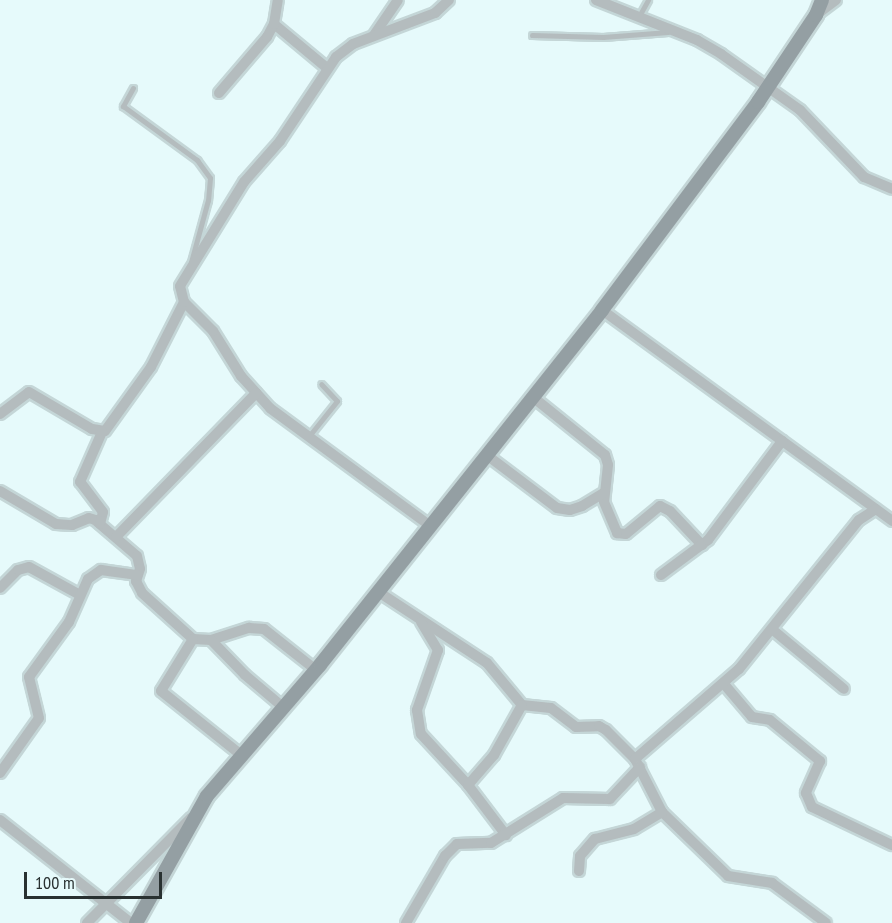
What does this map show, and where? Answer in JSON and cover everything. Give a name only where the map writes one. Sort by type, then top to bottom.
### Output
[{"type":"street","points":[[219,93],[274,24],[278,0]]},
{"type":"street","points":[[374,35],[398,0]]},
{"type":"street","points":[[429,525],[308,438],[256,393],[219,339],[184,302],[180,286],[191,263],[327,68],[353,44],[435,13],[449,0]]},
{"type":"street","points":[[596,0],[637,19],[697,40],[768,87],[819,128],[864,177],[892,189]]},
{"type":"street","points":[[136,923],[195,814],[240,754],[316,670],[602,310],[768,87],[816,15],[822,0]]},
{"type":"street","points":[[816,15],[836,0]]},
{"type":"street","points":[[274,24],[327,68]]},
{"type":"street","points":[[100,524],[103,512],[80,482],[102,432],[151,367],[184,302]]},
{"type":"street","points":[[602,310],[892,521]]},
{"type":"street","points":[[0,414],[29,392],[102,432]]},
{"type":"street","points":[[116,537],[256,393]]},
{"type":"street","points":[[534,398],[605,455],[608,465],[604,493],[607,513],[617,533],[626,534],[660,506],[670,511],[702,545]]},
{"type":"street","points":[[661,575],[702,545],[782,441]]},
{"type":"street","points":[[488,456],[557,508],[570,510],[604,493]]},
{"type":"street","points":[[0,492],[56,524],[72,525],[89,518],[100,524],[137,556],[136,581],[142,593],[193,639],[211,640],[249,628],[264,628],[316,670]]},
{"type":"street","points":[[405,923],[451,849],[466,842],[491,843],[506,836],[555,801],[610,799],[638,763],[724,684],[773,630],[859,520],[876,509]]},
{"type":"street","points":[[0,588],[18,570],[28,567],[80,595]]},
{"type":"street","points":[[0,773],[39,718],[29,677],[69,622],[80,595],[94,573],[109,570],[138,575]]},
{"type":"street","points":[[377,591],[487,663],[522,705],[551,708],[576,727],[599,726],[638,763],[662,812],[728,876],[772,884],[826,923]]},
{"type":"street","points":[[417,617],[438,650],[417,710],[417,722],[432,749],[468,785],[506,836]]},
{"type":"street","points":[[773,630],[844,689]]},
{"type":"street","points":[[193,639],[161,691],[240,754]]},
{"type":"street","points":[[211,640],[245,675],[283,707]]},
{"type":"street","points":[[724,684],[752,717],[770,720],[820,761],[806,793],[812,807],[892,845]]},
{"type":"street","points":[[468,785],[494,755],[522,705]]},
{"type":"street","points":[[579,871],[580,856],[595,839],[634,829],[662,812]]},
{"type":"street","points":[[87,923],[105,901],[195,814]]},
{"type":"street","points":[[0,820],[131,923]]},
{"type":"lane","points":[[637,19],[648,0]]},
{"type":"lane","points":[[532,35],[603,37],[672,31]]},
{"type":"lane","points":[[133,88],[123,106],[197,160],[210,178],[208,201],[191,263]]},
{"type":"lane","points":[[308,438],[337,400],[321,384]]}]
